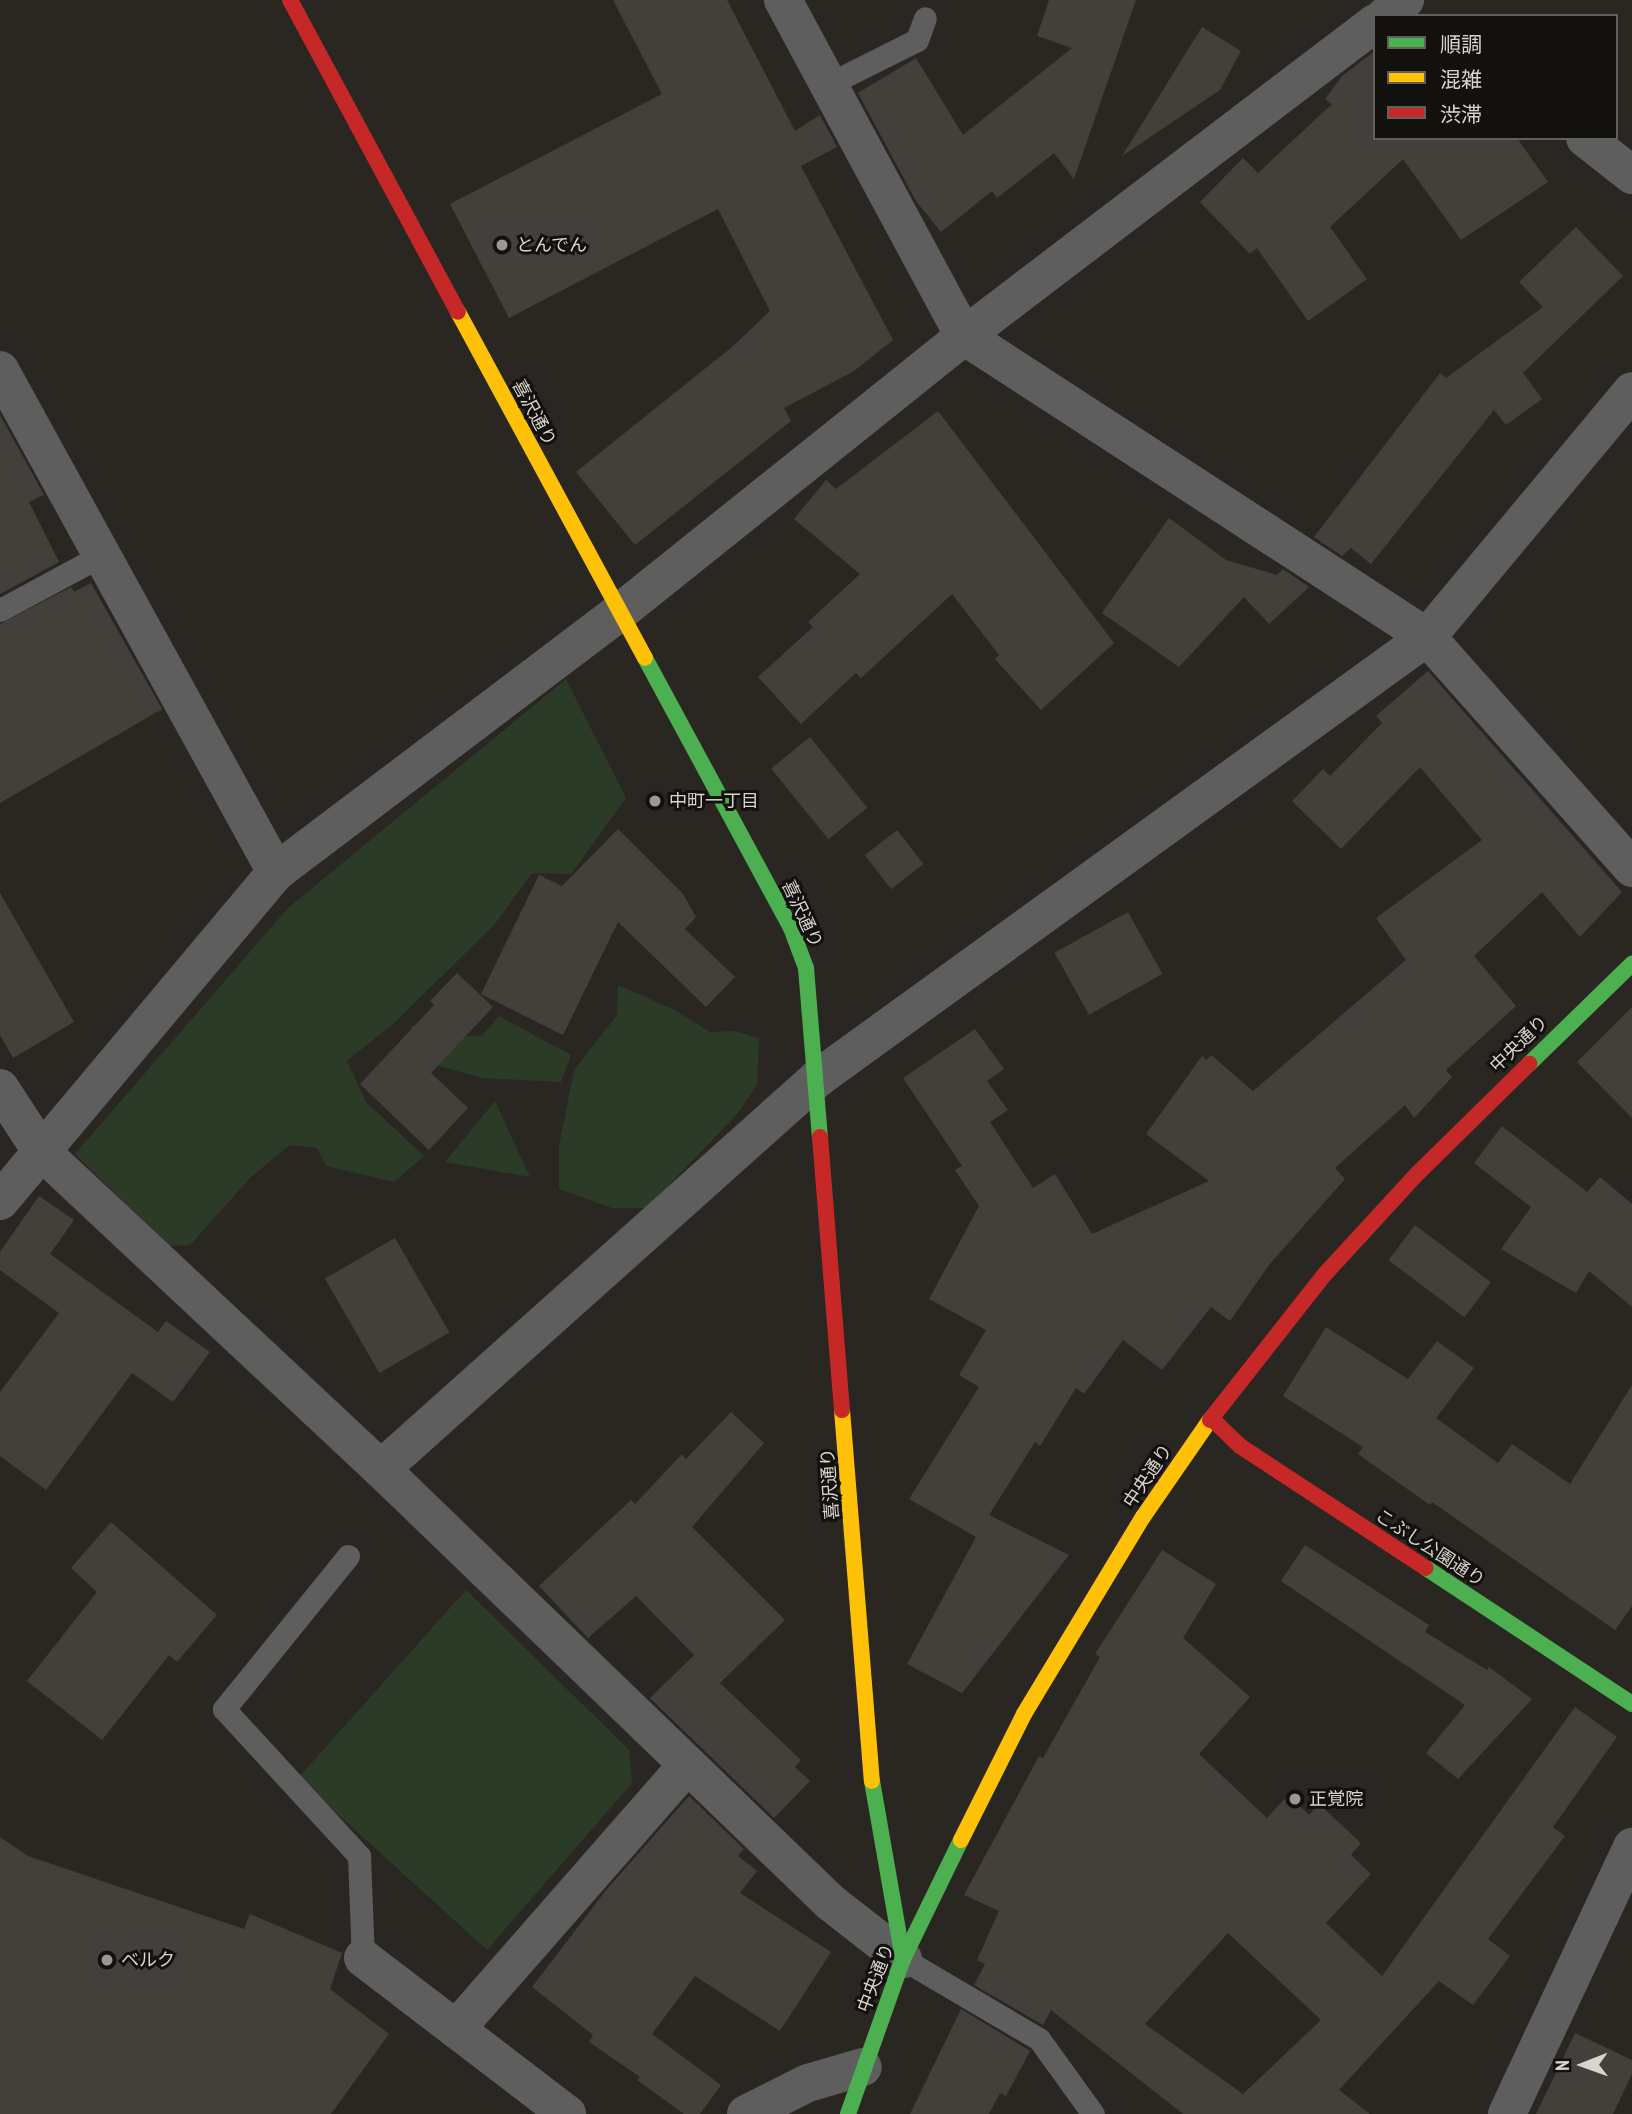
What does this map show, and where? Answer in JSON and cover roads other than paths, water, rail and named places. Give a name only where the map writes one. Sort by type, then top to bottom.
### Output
[{"type":"street","name":"喜沢通り","points":[[289,0],[791,928],[806,968],[818,1078],[873,1787],[903,1959]]},
{"type":"street","points":[[783,0],[964,336],[1427,637],[1632,868]]},
{"type":"street","points":[[1388,14],[1406,0],[1424,14]]},
{"type":"street","points":[[0,1201],[276,872],[620,612],[964,336],[1373,25]]},
{"type":"street","points":[[1588,140],[1632,175]]},
{"type":"street","points":[[0,370],[276,872]]},
{"type":"street","points":[[381,1469],[818,1078],[1427,637],[1632,391]]},
{"type":"street","name":"中央通り","points":[[848,2114],[903,1959],[1024,1714],[1143,1517],[1212,1418],[1325,1274],[1418,1173],[1632,964]]},
{"type":"street","points":[[0,1087],[41,1151],[381,1469],[830,1902],[903,1959]]},
{"type":"street","name":"こぶし公園通り","points":[[1212,1418],[1240,1446],[1632,1704]]},
{"type":"street","points":[[456,2029],[686,1766]]},
{"type":"street","points":[[1507,2114],[1632,1847]]},
{"type":"street","points":[[363,1958],[568,2114]]},
{"type":"street","points":[[746,2114],[808,2082],[863,2067]]},
{"type":"lane","points":[[829,85],[917,40],[925,18]]},
{"type":"lane","points":[[0,610],[100,556]]},
{"type":"lane","points":[[348,1556],[224,1709],[359,1856],[363,1958]]},
{"type":"lane","points":[[903,1959],[1039,2039],[1093,2114]]},
{"type":"place","name":"とんでん","points":[[502,245]]},
{"type":"place","name":"中町一丁目","points":[[655,801]]},
{"type":"place","name":"正覚院","points":[[1295,1799]]},
{"type":"place","name":"ベルク","points":[[107,1960]]}]
